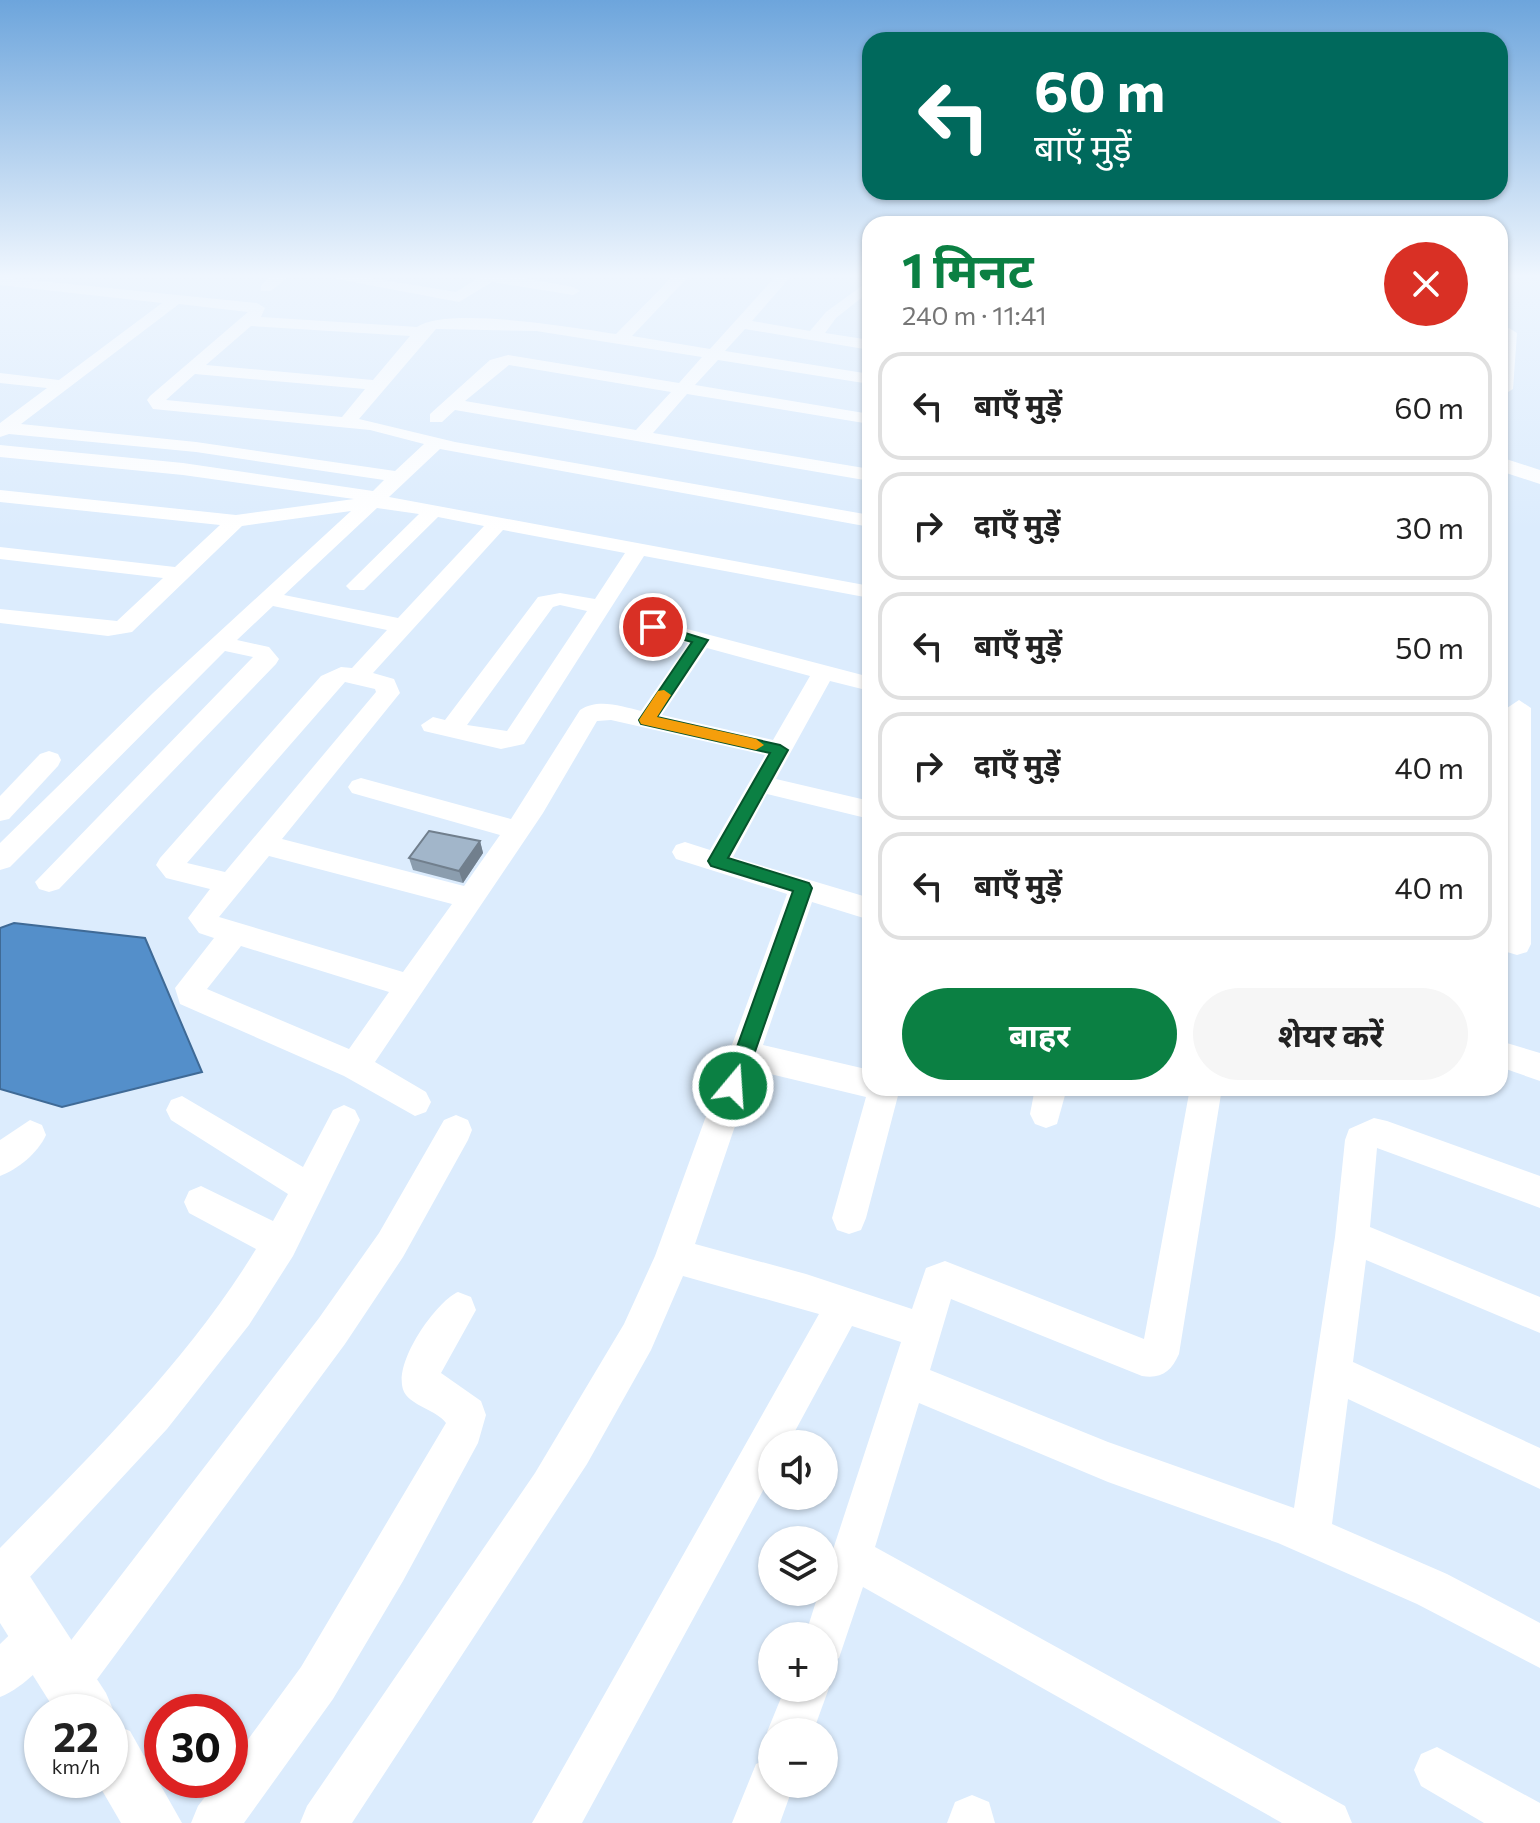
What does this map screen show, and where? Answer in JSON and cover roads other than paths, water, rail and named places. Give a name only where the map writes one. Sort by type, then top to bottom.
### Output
[{"type":"street","points":[[3,430],[95,360]]},
{"type":"street","points":[[201,360],[155,404],[395,428],[437,442],[862,520]]},
{"type":"street","points":[[347,422],[398,360]]},
{"type":"street","points":[[508,360],[862,418]]},
{"type":"street","points":[[436,418],[496,364],[508,360]]},
{"type":"street","points":[[640,436],[707,360]]},
{"type":"street","points":[[756,360],[862,378]]},
{"type":"street","points":[[191,369],[378,385]]},
{"type":"street","points":[[0,378],[62,385]]},
{"type":"street","points":[[452,404],[862,474]]},
{"type":"street","points":[[0,406],[31,408]]},
{"type":"street","points":[[3,430],[196,447],[400,477]]},
{"type":"street","points":[[0,860],[161,698],[437,442]]},
{"type":"street","points":[[0,451],[183,469],[377,499],[862,591]]},
{"type":"street","points":[[1508,467],[1540,477]]},
{"type":"street","points":[[0,496],[236,521],[377,499]]},
{"type":"street","points":[[357,586],[433,511]]},
{"type":"street","points":[[0,616],[117,629],[124,627],[236,521]]},
{"type":"street","points":[[357,676],[498,523]]},
{"type":"street","points":[[602,607],[560,599],[546,602],[442,728],[501,741],[515,738],[602,607],[638,549]]},
{"type":"street","points":[[0,553],[180,574]]},
{"type":"street","points":[[270,599],[403,626]]},
{"type":"street","points":[[653,627],[862,682]]},
{"type":"street","points":[[647,720],[701,640]]},
{"type":"street","points":[[49,882],[268,659],[261,652],[222,643]]},
{"type":"street","points":[[717,861],[824,672]]},
{"type":"street","points":[[229,883],[176,871],[170,865],[308,709],[329,681],[341,674],[386,684],[388,693],[202,918],[203,922],[235,933],[410,986]]},
{"type":"street","points":[[1519,708],[1529,790],[1529,868],[1519,945]]},
{"type":"street","points":[[355,1066],[518,830],[588,716],[600,711],[780,750]]},
{"type":"street","points":[[0,812],[49,760]]},
{"type":"street","points":[[761,784],[862,808]]},
{"type":"street","points":[[361,787],[518,830]]},
{"type":"street","points":[[262,844],[471,898]]},
{"type":"street","points":[[685,852],[862,906]]},
{"type":"street","points":[[324,1823],[588,1430],[652,1311],[803,888]]},
{"type":"street","points":[[235,933],[190,988],[191,995],[355,1066],[415,1102]]},
{"type":"street","points":[[743,1054],[862,1082]]},
{"type":"street","points":[[1508,1057],[1540,1067]]},
{"type":"street","points":[[849,1218],[882,1096]]},
{"type":"street","points":[[831,1622],[935,1289],[945,1279],[1142,1357],[1154,1359],[1160,1354],[1205,1096]]},
{"type":"street","points":[[182,1110],[309,1189]]},
{"type":"street","points":[[76,1694],[0,1576],[120,1452],[192,1371],[238,1310],[281,1244],[344,1120]]},
{"type":"street","points":[[78,1694],[391,1245],[456,1130]]},
{"type":"street","points":[[1310,1536],[1352,1237],[1361,1140],[1374,1133],[1540,1192]]},
{"type":"street","points":[[0,1161],[30,1135]]},
{"type":"street","points":[[201,1202],[281,1244]]},
{"type":"street","points":[[1352,1237],[1540,1315]]},
{"type":"street","points":[[673,1256],[922,1331]]},
{"type":"street","points":[[556,1823],[844,1305]]},
{"type":"street","points":[[215,1823],[317,1683],[388,1566],[464,1429],[467,1415],[461,1408],[420,1382],[424,1361],[458,1310]]},
{"type":"street","points":[[1333,1372],[1540,1469]]},
{"type":"street","points":[[909,1380],[1108,1462],[1310,1536],[1432,1589],[1540,1646]]},
{"type":"street","points":[[853,1558],[1328,1823]]},
{"type":"street","points":[[0,1675],[40,1635]]},
{"type":"street","points":[[1437,1770],[1530,1823]]},
{"type":"street","points":[[128,1781],[153,1823]]},
{"type":"street","points":[[756,1823],[765,1798]]},
{"type":"water","points":[[14,923],[145,938],[202,1072],[62,1107],[0,1089],[0,928]]}]
